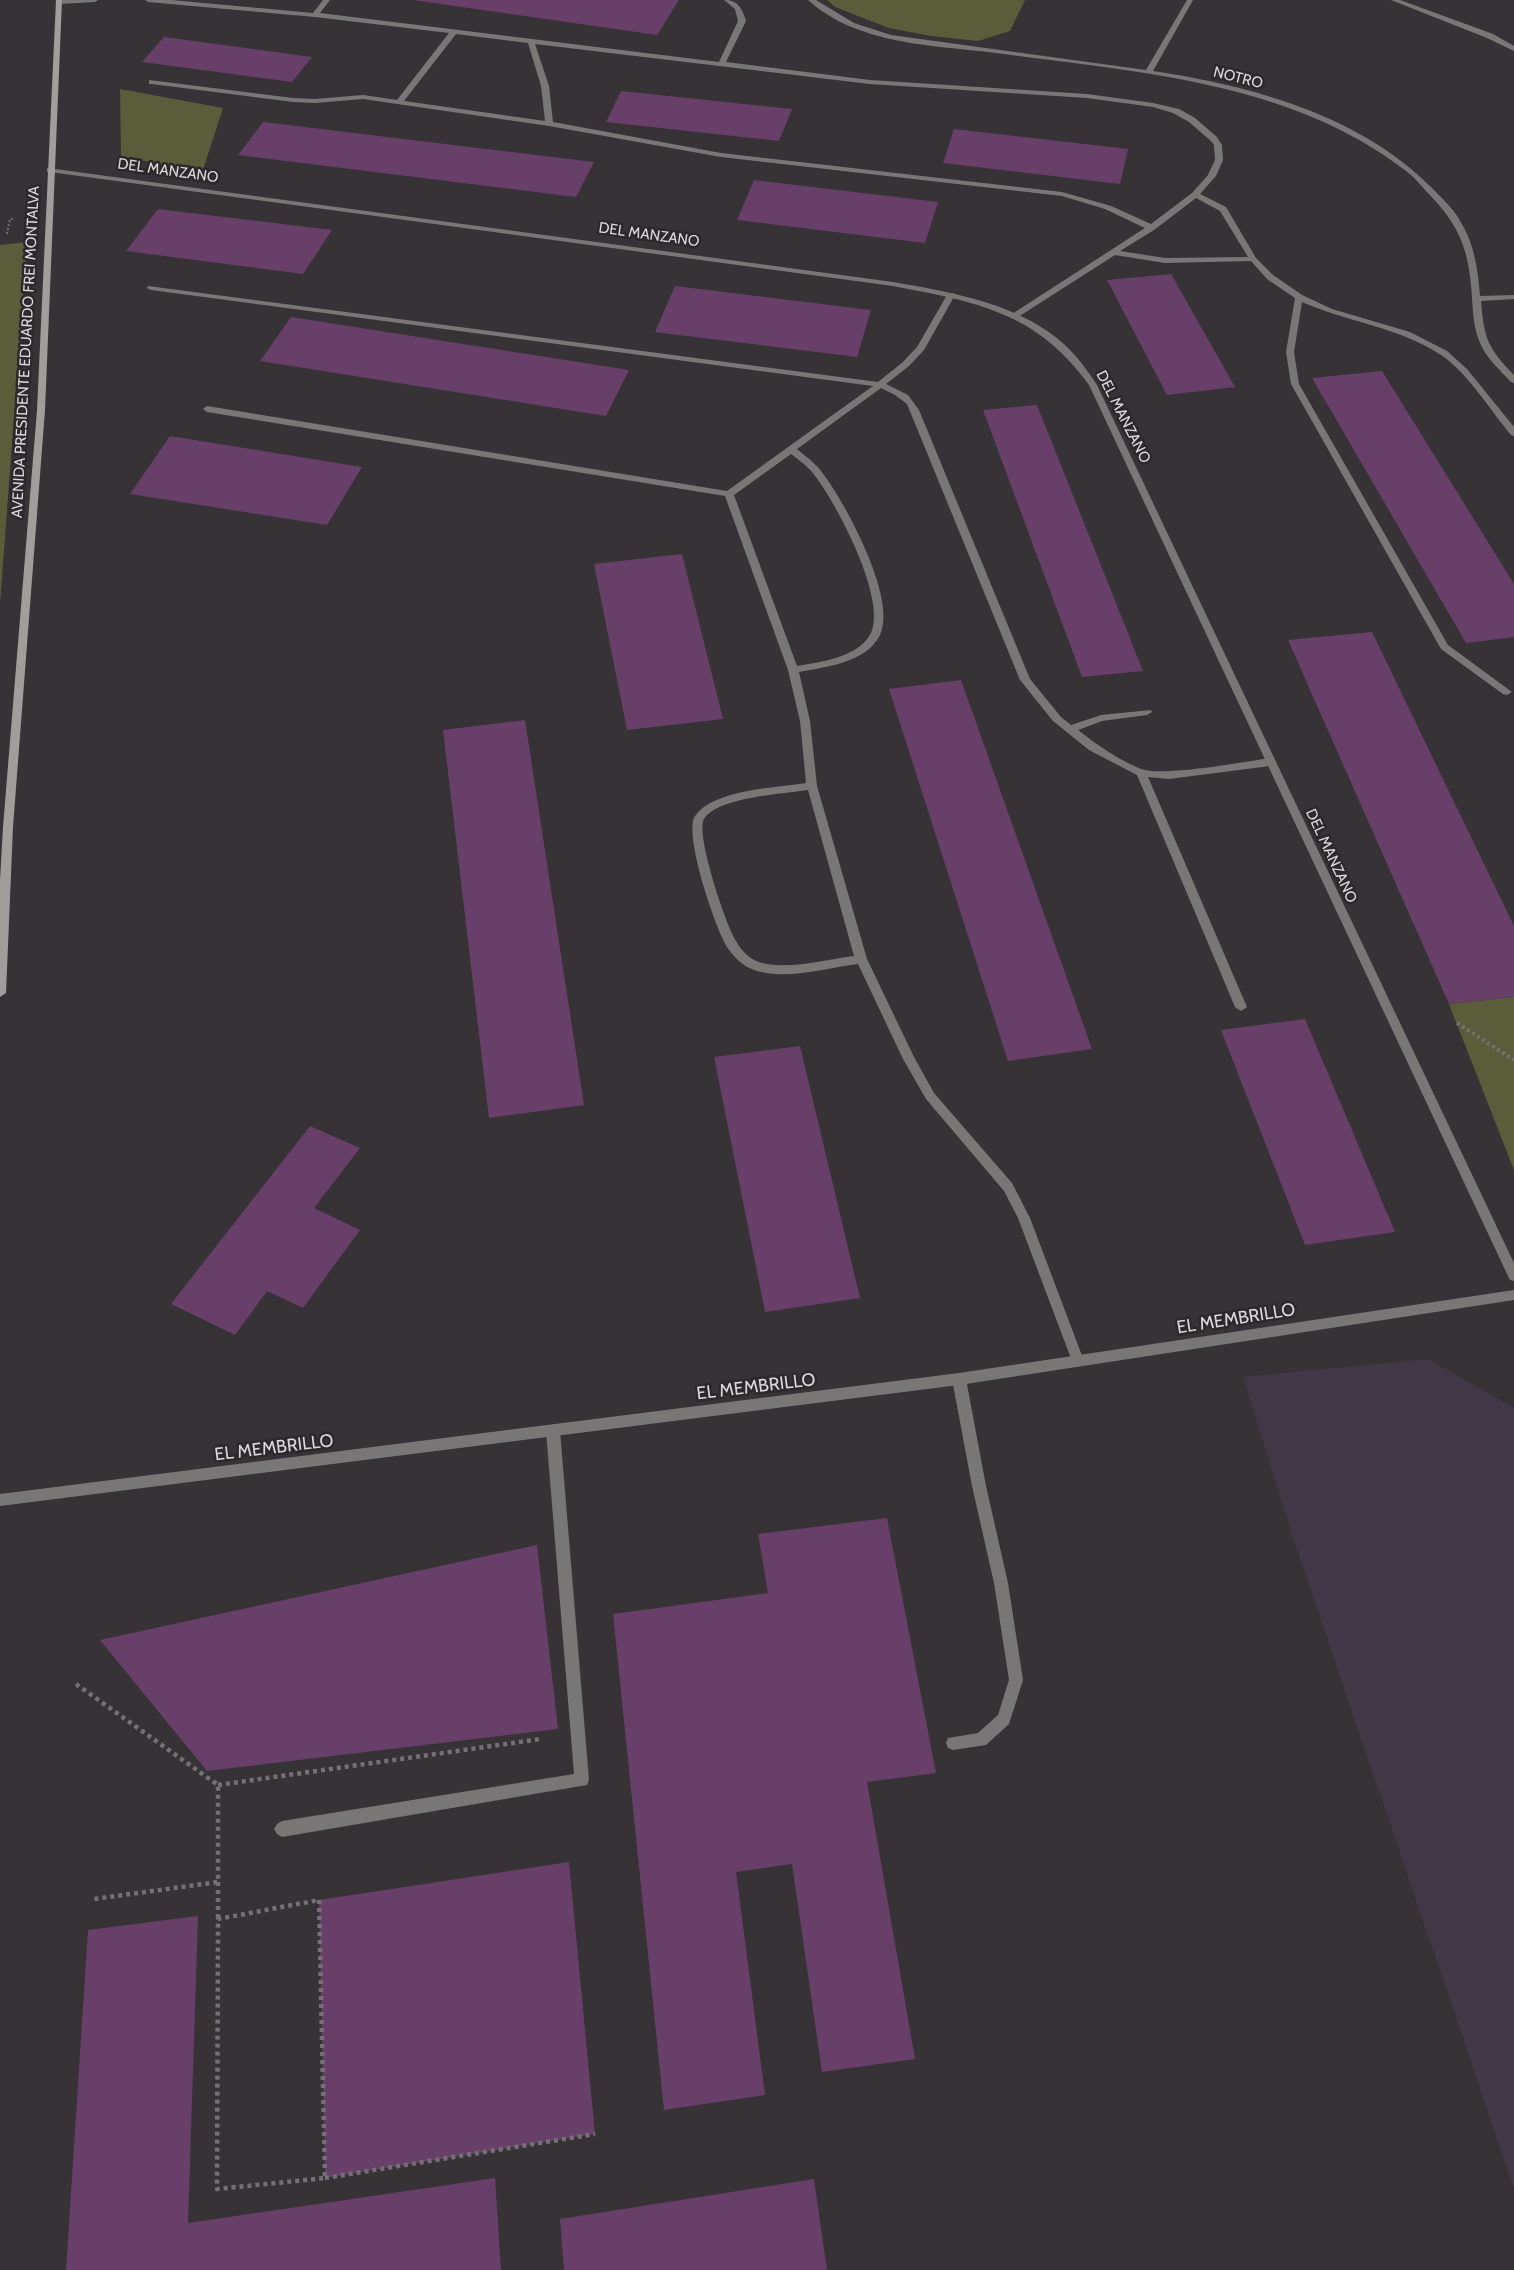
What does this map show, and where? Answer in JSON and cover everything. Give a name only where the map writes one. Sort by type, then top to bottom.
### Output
[{"type":"main road","name":"AVENIDA PRESIDENTE EDUARDO FREI MONTALVA","points":[[0,993],[8,827],[40,411],[59,1]]},
{"type":"street","points":[[59,1],[94,0]]},
{"type":"street","points":[[148,0],[315,15],[870,82],[1087,96],[1153,105],[1176,111],[1206,130],[1218,145],[1219,160],[1212,176],[1195,195],[1151,228],[1015,316]]},
{"type":"street","points":[[315,15],[327,0]]},
{"type":"street","points":[[722,64],[742,21],[738,8],[727,0]]},
{"type":"street","name":"NOTRO","points":[[811,0],[851,25],[890,37],[1149,71],[1250,94],[1303,111],[1347,130],[1384,152],[1425,183],[1449,209],[1464,236],[1473,263],[1477,323],[1484,344],[1514,380]]},
{"type":"street","points":[[1149,71],[1190,0]]},
{"type":"street","points":[[1394,0],[1490,36],[1514,49]]},
{"type":"street","points":[[399,102],[454,32]]},
{"type":"street","points":[[531,41],[545,86],[549,124]]},
{"type":"street","points":[[152,82],[293,100],[315,101],[363,97],[549,124],[721,155],[1062,194],[1092,201],[1126,213],[1151,228]]},
{"type":"street","name":"DEL MANZANO","points":[[50,170],[893,284],[989,304],[1048,335],[1074,359],[1093,385],[1514,1276]]},
{"type":"street","points":[[1195,195],[1223,209],[1253,259],[1270,277],[1299,297],[1329,310],[1407,334],[1444,353],[1464,371],[1514,433]]},
{"type":"street","points":[[1113,252],[1140,260],[1253,259]]},
{"type":"street","points":[[151,288],[880,385],[893,390],[912,403],[1025,680],[1041,702],[1093,747],[1141,773],[1169,774],[1270,762]]},
{"type":"street","points":[[207,409],[729,494],[880,385],[921,348],[951,295]]},
{"type":"street","points":[[1299,297],[1288,353],[1289,368],[1295,384],[1444,647],[1510,691],[1514,702]]},
{"type":"street","points":[[1477,299],[1514,297]]},
{"type":"street","points":[[791,449],[817,471],[833,494],[857,539],[879,603],[876,633],[858,653],[834,662],[793,670]]},
{"type":"street","points":[[729,494],[793,670],[805,722],[812,786],[861,959],[909,1059],[930,1096],[1008,1186],[1024,1218],[1078,1360]]},
{"type":"street","points":[[1070,729],[1101,718],[1147,712]]},
{"type":"street","points":[[1141,773],[1241,1007]]},
{"type":"street","points":[[812,786],[728,800],[706,810],[698,820],[697,832],[721,923],[734,951],[754,966],[773,969],[861,959]]},
{"type":"street","name":"EL MEMBRILLO","points":[[0,1500],[959,1379],[1514,1295]]},
{"type":"street","points":[[953,1743],[981,1740],[1004,1719],[1016,1680],[1001,1584],[979,1486],[959,1379]]},
{"type":"street","points":[[282,1829],[582,1780],[553,1431]]},
{"type":"path","points":[[1457,1023],[1514,1060]]},
{"type":"path","points":[[76,1684],[218,1785],[543,1738]]},
{"type":"path","points":[[218,1785],[216,2189],[325,2178],[595,2134]]},
{"type":"path","points":[[94,1899],[218,1882]]},
{"type":"path","points":[[218,1919],[319,1900],[325,2178]]},
{"type":"shaded area","points":[[1428,1359],[1514,1408],[1514,2188],[1293,1538],[1243,1377]]},
{"type":"green space","points":[[827,0],[1025,0],[1010,31],[978,41],[931,36],[889,28],[835,7]]},
{"type":"green space","points":[[120,89],[223,108],[202,173],[121,156]]},
{"type":"green space","points":[[27,242],[0,604],[0,245]]},
{"type":"green space","points":[[1514,997],[1514,1170],[1449,1004]]},
{"type":"building","points":[[413,0],[679,0],[657,35]]},
{"type":"building","points":[[164,37],[312,57],[292,82],[142,62]]},
{"type":"building","points":[[621,91],[792,109],[779,141],[606,122]]},
{"type":"building","points":[[263,122],[594,162],[576,197],[238,155]]},
{"type":"building","points":[[954,129],[1128,149],[1120,184],[943,163]]},
{"type":"building","points":[[754,180],[938,202],[925,243],[737,220]]},
{"type":"building","points":[[158,209],[332,230],[303,274],[126,251]]},
{"type":"building","points":[[1171,274],[1235,387],[1167,395],[1107,280]]},
{"type":"building","points":[[675,286],[871,310],[857,357],[655,332]]},
{"type":"building","points":[[291,317],[629,370],[606,416],[260,361]]},
{"type":"building","points":[[1382,371],[1514,584],[1514,637],[1466,643],[1312,378]]},
{"type":"building","points":[[1037,405],[1143,671],[1082,677],[983,410]]},
{"type":"building","points":[[170,436],[362,467],[327,525],[130,494]]},
{"type":"building","points":[[682,554],[723,719],[627,730],[594,564]]},
{"type":"building","points":[[1372,632],[1514,926],[1514,997],[1449,1004],[1288,640]]},
{"type":"building","points":[[961,680],[1092,1049],[1008,1061],[889,689]]},
{"type":"building","points":[[525,720],[584,1105],[489,1118],[443,730]]},
{"type":"building","points":[[1305,1019],[1395,1232],[1305,1245],[1221,1030]]},
{"type":"building","points":[[800,1046],[860,1298],[765,1312],[714,1057]]},
{"type":"building","points":[[310,1126],[360,1148],[314,1208],[360,1230],[303,1308],[267,1291],[235,1335],[171,1304]]},
{"type":"building","points":[[887,1518],[936,1773],[867,1782],[915,2059],[822,2072],[792,1864],[736,1872],[765,2095],[664,2110],[613,1614],[768,1593],[758,1534]]},
{"type":"building","points":[[537,1545],[558,1729],[207,1771],[100,1640]]},
{"type":"building","points":[[569,1862],[595,2134],[325,2178],[319,1900]]},
{"type":"building","points":[[198,1916],[188,2223],[495,2178],[501,2270],[66,2270],[88,1930]]},
{"type":"building","points":[[814,2179],[827,2270],[564,2270],[560,2219]]}]
